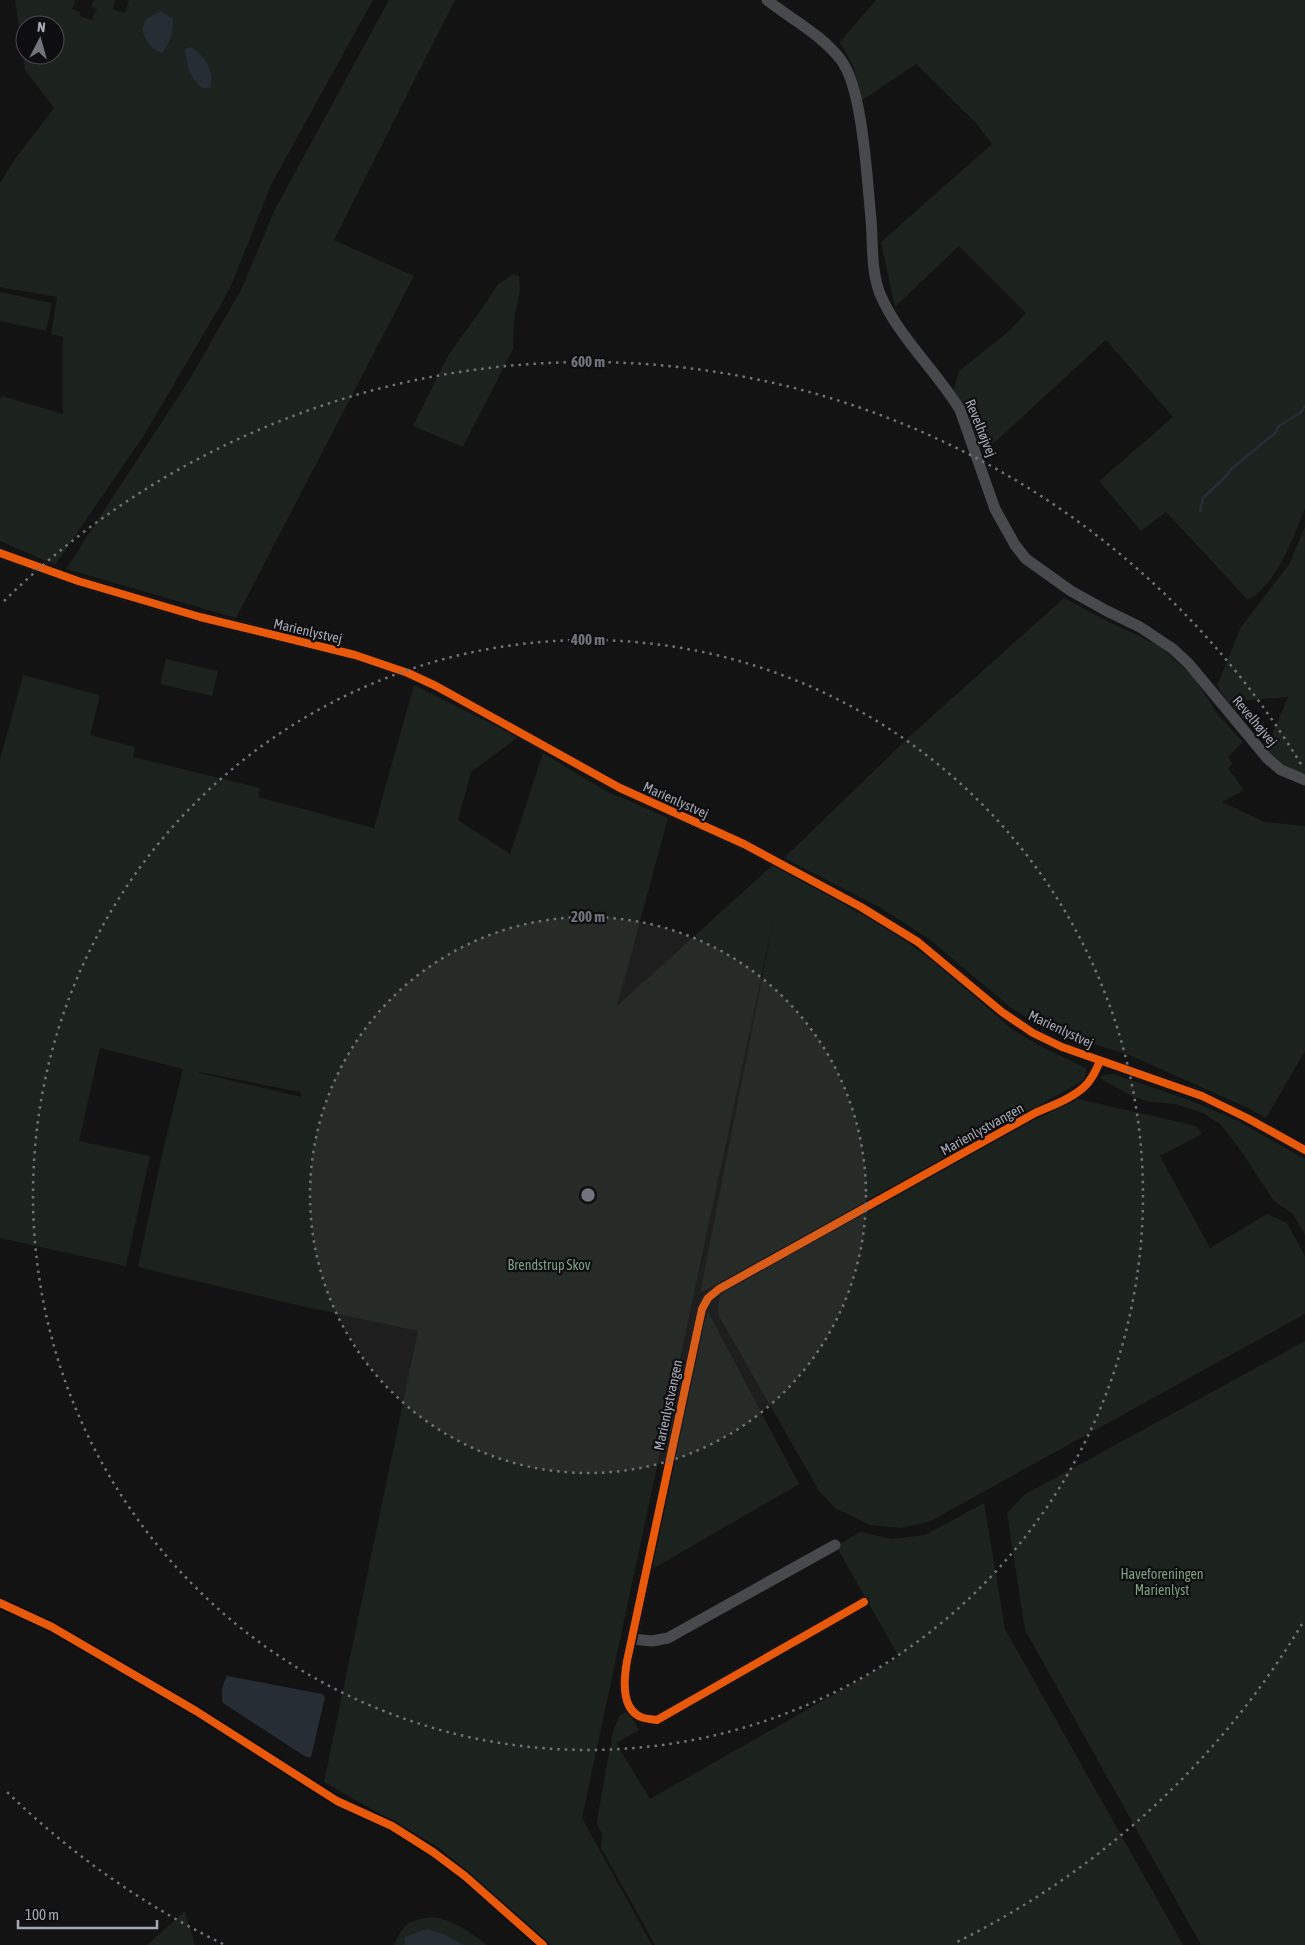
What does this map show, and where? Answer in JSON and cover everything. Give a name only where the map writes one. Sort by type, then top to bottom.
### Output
[{"type":"street","name":"Revelhøjvej","points":[[766,0],[830,48],[848,72],[857,102],[871,220],[874,269],[880,294],[901,331],[953,398],[960,410],[996,508],[1015,545],[1026,559],[1071,591],[1154,635],[1173,649],[1189,664],[1267,758],[1281,770],[1305,780]]},
{"type":"street","name":"Marienlystvej","points":[[0,554],[78,581],[200,618],[329,647],[408,673],[453,695],[620,788],[744,844],[861,907],[918,942],[1002,1012],[1033,1033],[1062,1047],[1202,1096],[1248,1118],[1305,1150]]},
{"type":"street","name":"Marienlystvangen","points":[[864,1602],[657,1720],[640,1717],[630,1706],[626,1697],[624,1676],[698,1321],[708,1298],[719,1289],[792,1248],[1035,1113],[1072,1095],[1084,1087],[1092,1077],[1100,1061]]},
{"type":"street","points":[[632,1639],[652,1641],[668,1638],[835,1545]]},
{"type":"green space","points":[[15,0],[76,0],[72,9],[80,12],[80,16],[91,20],[97,9],[91,7],[94,0],[115,0],[113,9],[125,13],[129,0],[373,0],[271,185],[233,281],[223,301],[143,437],[55,565],[0,541],[0,399],[2,396],[63,414],[63,337],[51,334],[57,297],[0,287],[0,183],[15,159],[54,108],[25,70],[24,65],[65,65],[65,15],[17,15]]},
{"type":"green space","points":[[389,0],[455,0],[334,240],[414,276],[236,618],[66,569],[189,380],[242,288],[274,211]]},
{"type":"green space","points":[[876,0],[1305,0],[1305,508],[1276,571],[1259,592],[1248,600],[1166,512],[1141,531],[1099,481],[1173,417],[1106,340],[983,453],[968,417],[953,392],[959,371],[1008,332],[1026,313],[959,246],[895,307],[881,242],[992,144],[976,123],[916,64],[861,101],[854,68],[840,42]]},
{"type":"green space","points":[[514,274],[519,276],[520,290],[514,319],[513,349],[463,447],[413,426],[449,354],[498,284]]},
{"type":"green space","points":[[0,292],[52,303],[46,331],[0,321]]},
{"type":"green space","points":[[1305,526],[1305,773],[1288,769],[1266,749],[1288,697],[1228,702],[1217,686],[1241,627],[1290,563]]},
{"type":"green space","points":[[1064,598],[1158,645],[1194,677],[1218,715],[1243,742],[1228,757],[1233,764],[1228,768],[1244,790],[1222,802],[1265,822],[1305,826],[1305,1051],[1266,1118],[1127,1054],[1041,1027],[1010,1007],[929,939],[881,908],[784,858],[910,736]]},
{"type":"green space","points":[[166,659],[218,671],[212,696],[160,684]]},
{"type":"green space","name":"Brendstrup Skov","points":[[23,675],[100,695],[90,735],[135,747],[133,757],[260,788],[258,797],[374,828],[414,685],[517,738],[471,772],[458,820],[510,854],[543,753],[604,790],[668,818],[617,1006],[774,864],[897,935],[938,965],[1012,1029],[1040,1046],[1086,1068],[1085,1079],[1065,1091],[700,1293],[774,918],[582,1818],[652,1945],[551,1945],[438,1847],[324,1782],[418,1331],[288,1303],[138,1267],[161,1159],[183,1069],[100,1048],[79,1141],[150,1156],[126,1266],[0,1238],[0,760]],"holes":[[[199,1072],[300,1092],[302,1097]]]},
{"type":"green space","points":[[1113,1074],[1192,1101],[1238,1121],[1305,1159],[1305,1235],[1293,1214],[1274,1201],[1237,1145],[1220,1124],[1203,1113],[1175,1104],[1150,1102],[1134,1097],[1100,1077]]},
{"type":"green space","points":[[1074,1098],[1196,1126],[1202,1134],[1160,1156],[1210,1248],[1267,1214],[1287,1223],[1305,1256],[1305,1314],[929,1522],[901,1528],[870,1525],[835,1508],[819,1491],[719,1316],[720,1298],[726,1291],[742,1281]]},
{"type":"green space","points":[[708,1312],[799,1484],[654,1568],[652,1563],[703,1320]]},
{"type":"green space","name":"Haveforeningen Marienlyst","points":[[1305,1341],[1305,1945],[1201,1945],[1025,1630],[1007,1513],[1024,1495]]},
{"type":"green space","points":[[984,1503],[1005,1629],[1183,1945],[655,1945],[601,1848],[602,1834],[597,1824],[613,1732],[619,1716],[628,1711],[639,1730],[616,1743],[650,1799],[899,1657],[836,1546],[860,1532],[892,1539],[925,1535]]},
{"type":"green space","points":[[185,1911],[195,1945],[147,1945]]},
{"type":"green space","points":[[434,1917],[456,1924],[487,1945],[394,1945],[401,1931],[408,1924],[418,1919]]},
{"type":"shaded area","points":[[161,11],[173,19],[170,37],[162,53],[151,47],[142,30],[146,19]]},
{"type":"shaded area","points":[[191,47],[208,64],[211,76],[210,88],[202,88],[191,75],[185,49]]},
{"type":"shaded area","points":[[227,1676],[322,1694],[325,1697],[311,1757],[306,1757],[223,1703],[222,1689]]},
{"type":"shaded area","points":[[427,1929],[443,1934],[464,1945],[405,1945],[405,1937]]},
{"type":"waterway","points":[[1200,511],[1203,498],[1231,469],[1274,434],[1279,426],[1300,413],[1305,406]]},
{"type":"cycle path","points":[[0,553],[78,581],[200,617],[355,655],[408,673],[436,686],[620,788],[744,844],[861,907],[918,942],[1002,1012],[1033,1033],[1062,1047],[1202,1096],[1305,1150]]},
{"type":"cycle path","points":[[864,1602],[657,1720],[641,1717],[630,1707],[625,1692],[627,1661],[702,1309],[708,1298],[719,1289],[1035,1113],[1073,1095],[1084,1087],[1094,1075],[1100,1061]]},
{"type":"cycle path","points":[[0,1603],[52,1627],[196,1711],[337,1801],[392,1826],[433,1852],[465,1876],[543,1945]]}]
